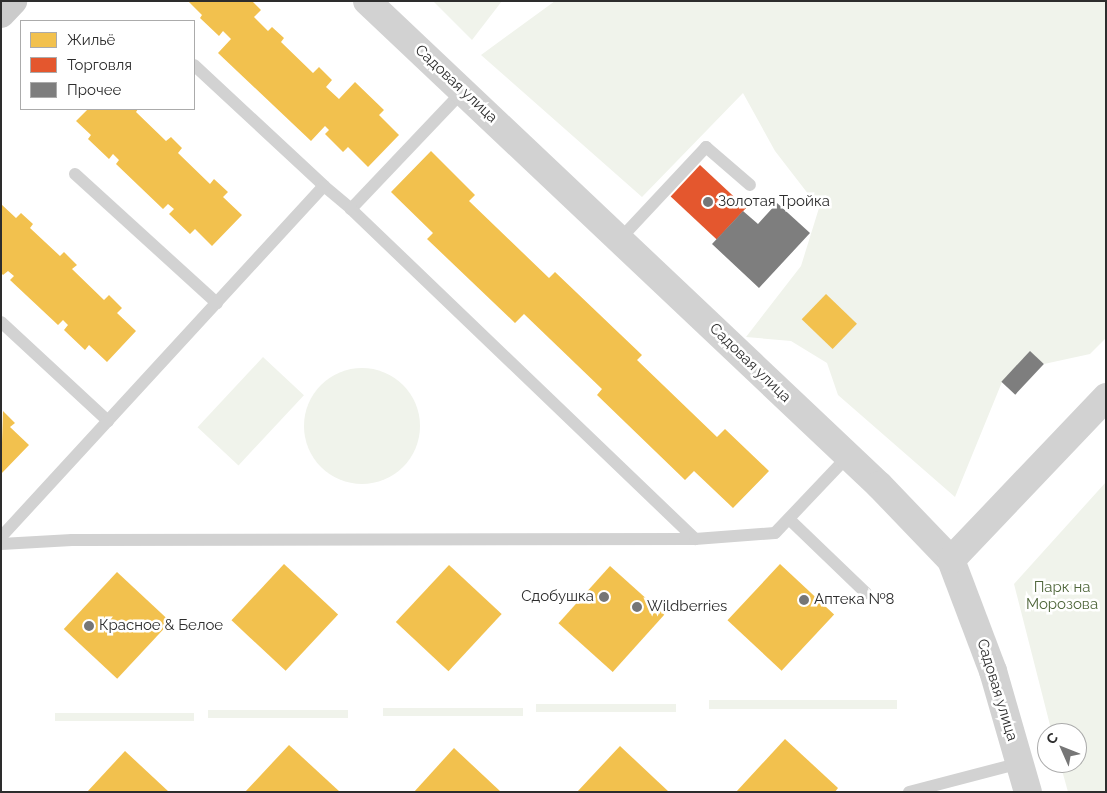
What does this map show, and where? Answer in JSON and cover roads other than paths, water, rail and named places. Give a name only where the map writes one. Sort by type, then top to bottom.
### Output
[{"type":"main road","points":[[1,14],[13,1]]},
{"type":"street","name":"Садовая улица","points":[[367,1],[620,238],[879,485],[951,560],[993,671],[1028,792]]},
{"type":"street","points":[[951,560],[1106,397]]},
{"type":"lane","points":[[195,66],[351,209],[695,539]]},
{"type":"lane","points":[[351,209],[463,91]]},
{"type":"lane","points":[[620,238],[706,147],[750,185]]},
{"type":"lane","points":[[75,174],[217,303]]},
{"type":"lane","points":[[1,537],[324,186]]},
{"type":"lane","points":[[1,322],[108,421]]},
{"type":"lane","points":[[1,544],[72,540],[695,539],[776,533],[848,456]]},
{"type":"lane","points":[[789,519],[866,593]]},
{"type":"lane","points":[[909,792],[1020,762]]},
{"type":"place","name":"Золотая Тройка","points":[[708,202]]},
{"type":"place","name":"Сдобушка","points":[[604,597]]},
{"type":"place","name":"Аптека №8","points":[[804,600]]},
{"type":"place","name":"Wildberries","points":[[637,607]]},
{"type":"place","name":"Красное & Белое","points":[[89,626]]},
{"type":"park label","name":"Парк на Морозова","points":[[1062,596]]}]
